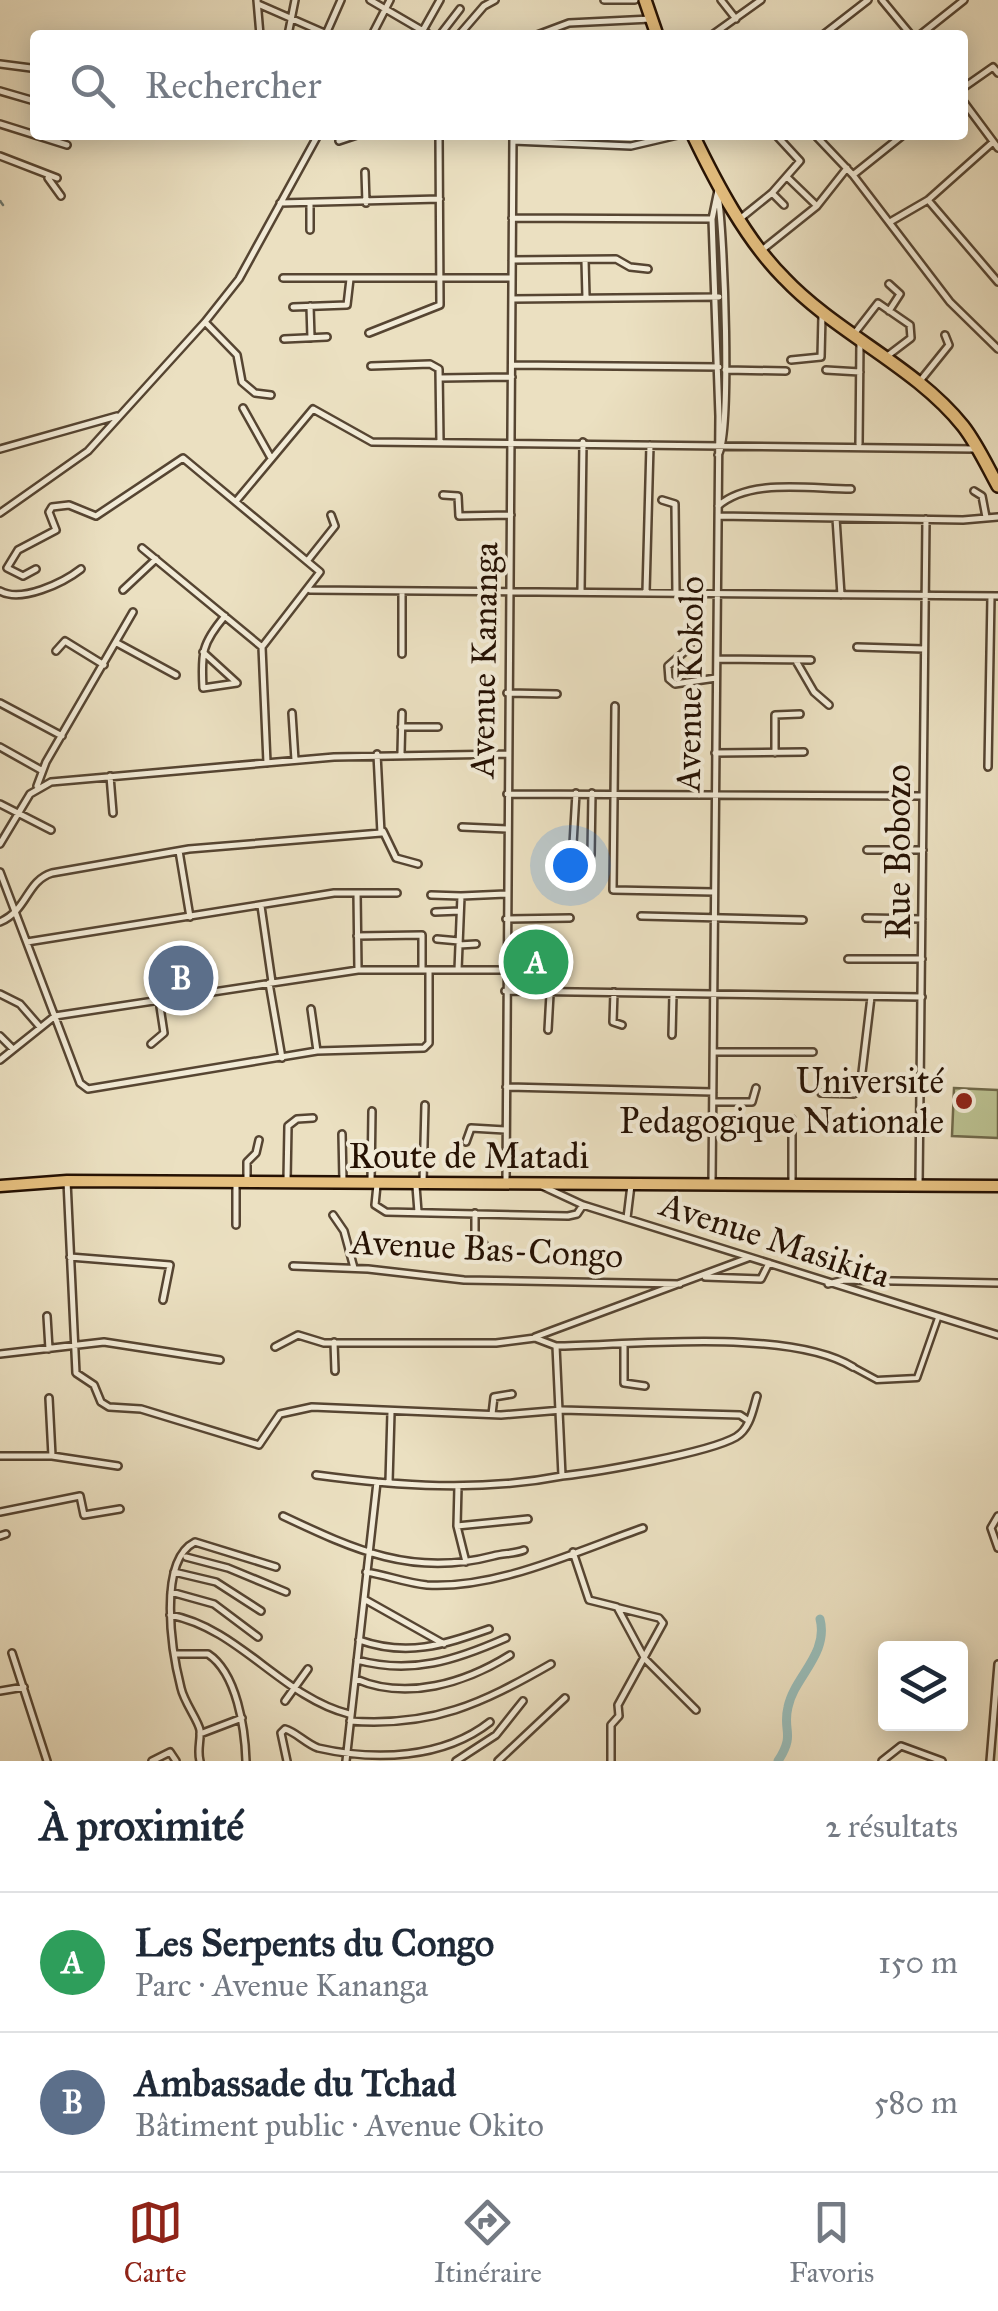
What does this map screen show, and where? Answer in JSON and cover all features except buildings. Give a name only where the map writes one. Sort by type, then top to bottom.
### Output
[{"type":"highway","points":[[645,0],[655,30]]},
{"type":"highway","points":[[695,140],[718,190],[784,279],[955,417],[998,486]]},
{"type":"main road","name":"Route de Matadi","points":[[0,1186],[67,1182],[998,1186]]},
{"type":"street","points":[[289,30],[295,0]]},
{"type":"street","points":[[329,30],[341,0]]},
{"type":"street","points":[[370,0],[414,30]]},
{"type":"street","points":[[375,30],[390,0]]},
{"type":"street","points":[[423,30],[440,0]]},
{"type":"street","points":[[463,30],[484,6],[496,0]]},
{"type":"street","points":[[604,0],[635,0]]},
{"type":"street","points":[[720,0],[736,20]]},
{"type":"street","points":[[722,30],[761,0]]},
{"type":"street","points":[[829,30],[868,0]]},
{"type":"street","points":[[882,0],[907,30]]},
{"type":"street","points":[[926,30],[964,0]]},
{"type":"street","points":[[258,2],[317,30]]},
{"type":"street","points":[[258,2],[260,30]]},
{"type":"street","points":[[444,30],[460,10]]},
{"type":"street","points":[[551,30],[570,24],[652,19]]},
{"type":"street","points":[[0,64],[30,68]]},
{"type":"street","points":[[968,85],[993,68],[998,73]]},
{"type":"street","points":[[0,91],[30,99]]},
{"type":"street","points":[[968,108],[998,148]]},
{"type":"street","points":[[0,124],[30,133]]},
{"type":"street","points":[[51,140],[67,145]]},
{"type":"street","points":[[0,513],[72,464],[205,322],[239,278],[315,140]]},
{"type":"street","points":[[369,333],[437,307],[441,279],[439,140]]},
{"type":"street","name":"Avenue Kananga","points":[[506,1185],[513,140]]},
{"type":"street","points":[[542,140],[631,146],[657,140]]},
{"type":"street","points":[[741,218],[772,193],[800,162],[780,140]]},
{"type":"street","points":[[820,140],[853,175],[950,302],[998,349]]},
{"type":"street","points":[[853,175],[897,140]]},
{"type":"street","points":[[890,222],[928,200],[993,142]]},
{"type":"street","points":[[0,156],[48,178],[58,178]]},
{"type":"street","points":[[762,250],[817,206],[847,168]]},
{"type":"street","points":[[366,172],[366,203]]},
{"type":"street","points":[[788,177],[817,206]]},
{"type":"street","points":[[48,178],[61,196]]},
{"type":"street","points":[[718,190],[712,219],[719,297]]},
{"type":"street","points":[[718,190],[719,297]]},
{"type":"street","points":[[772,193],[784,205]]},
{"type":"street","points":[[280,203],[440,199]]},
{"type":"street","points":[[928,200],[998,282]]},
{"type":"street","points":[[310,204],[310,230]]},
{"type":"street","points":[[512,218],[712,219]]},
{"type":"street","points":[[512,260],[616,259],[630,268],[648,269]]},
{"type":"street","points":[[585,260],[586,298]]},
{"type":"street","points":[[283,278],[512,278]]},
{"type":"street","points":[[293,306],[347,305],[350,278]]},
{"type":"street","points":[[889,311],[900,296],[890,284]]},
{"type":"street","points":[[512,298],[719,297]]},
{"type":"street","name":"Avenue Kokolo","points":[[712,1186],[716,592],[723,368],[719,297]]},
{"type":"street","points":[[859,445],[860,372],[856,339],[876,304],[910,325],[913,333],[903,346],[882,358]]},
{"type":"street","points":[[310,306],[311,338]]},
{"type":"street","points":[[791,360],[819,358],[822,312]]},
{"type":"street","points":[[205,322],[237,355],[242,382],[256,393],[271,396]]},
{"type":"street","points":[[918,384],[948,345],[945,335]]},
{"type":"street","points":[[284,338],[327,337]]},
{"type":"street","points":[[372,366],[434,364],[440,378],[440,442]]},
{"type":"street","points":[[512,365],[786,370]]},
{"type":"street","points":[[826,370],[860,372]]},
{"type":"street","points":[[440,378],[512,377]]},
{"type":"street","points":[[243,408],[272,458]]},
{"type":"street","points":[[238,500],[313,409],[366,441],[978,449]]},
{"type":"street","points":[[0,449],[81,430],[120,415]]},
{"type":"street","points":[[581,592],[584,442]]},
{"type":"street","points":[[646,592],[650,444]]},
{"type":"street","points":[[36,569],[24,576],[7,568],[18,550],[56,530],[48,512],[52,508],[70,505],[96,516],[183,458],[238,500],[320,575],[262,647],[267,763]]},
{"type":"street","points":[[718,506],[732,495],[748,490],[851,489]]},
{"type":"street","points":[[974,492],[982,496],[986,518]]},
{"type":"street","points":[[443,495],[459,497],[459,516],[511,515]]},
{"type":"street","points":[[662,500],[675,504],[676,593]]},
{"type":"street","points":[[308,560],[335,526],[331,515]]},
{"type":"street","points":[[718,516],[998,517]]},
{"type":"street","points":[[836,516],[841,594]]},
{"type":"street","name":"Rue Bobozo","points":[[918,1185],[926,519]]},
{"type":"street","points":[[142,548],[262,647]]},
{"type":"street","points":[[123,590],[156,559]]},
{"type":"street","points":[[0,592],[14,596],[67,580],[81,569]]},
{"type":"street","points":[[310,590],[994,596],[988,767]]},
{"type":"street","points":[[402,591],[402,654]]},
{"type":"street","points":[[0,844],[37,786],[42,770],[132,612]]},
{"type":"street","points":[[202,652],[237,683],[204,690],[202,652],[205,640],[224,616]]},
{"type":"street","points":[[56,651],[65,641],[104,665]]},
{"type":"street","points":[[117,643],[176,675]]},
{"type":"street","points":[[690,646],[668,666],[669,679],[675,684],[716,678]]},
{"type":"street","points":[[857,647],[925,650]]},
{"type":"street","points":[[717,659],[811,660]]},
{"type":"street","points":[[796,660],[814,692],[829,705]]},
{"type":"street","points":[[508,693],[556,694]]},
{"type":"street","points":[[0,703],[62,736]]},
{"type":"street","points":[[615,706],[614,892],[714,892]]},
{"type":"street","points":[[292,713],[295,760]]},
{"type":"street","points":[[401,753],[402,713]]},
{"type":"street","points":[[775,752],[776,715],[800,714]]},
{"type":"street","points":[[402,727],[438,727]]},
{"type":"street","points":[[0,746],[42,770]]},
{"type":"street","points":[[715,754],[804,752]]},
{"type":"street","points":[[37,786],[110,776],[378,754],[507,754]]},
{"type":"street","points":[[378,754],[383,831],[396,858],[418,864]]},
{"type":"street","points":[[110,776],[113,813]]},
{"type":"street","points":[[572,861],[576,793]]},
{"type":"street","points":[[591,855],[592,793]]},
{"type":"street","points":[[508,794],[923,796]]},
{"type":"street","points":[[0,804],[51,830]]},
{"type":"street","points":[[462,827],[507,829]]},
{"type":"street","points":[[0,922],[16,915],[43,876],[179,850],[383,831]]},
{"type":"street","points":[[179,850],[190,917]]},
{"type":"street","points":[[866,850],[923,850]]},
{"type":"street","points":[[0,872],[85,1088],[316,1052],[428,1046],[422,936],[357,936]]},
{"type":"street","points":[[27,942],[260,906],[358,893],[396,893]]},
{"type":"street","points":[[358,893],[358,970]]},
{"type":"street","points":[[431,895],[506,894]]},
{"type":"street","points":[[458,970],[461,896]]},
{"type":"street","points":[[260,906],[282,1058]]},
{"type":"street","points":[[434,912],[460,911]]},
{"type":"street","points":[[641,916],[803,920]]},
{"type":"street","points":[[506,919],[570,918]]},
{"type":"street","points":[[866,918],[922,919]]},
{"type":"street","points":[[436,939],[476,944]]},
{"type":"street","points":[[848,959],[922,960]]},
{"type":"street","points":[[0,1060],[54,1016],[358,970],[506,970]]},
{"type":"street","points":[[505,992],[923,997]]},
{"type":"street","points":[[614,992],[614,1022],[622,1025]]},
{"type":"street","points":[[0,994],[20,1004],[40,1026]]},
{"type":"street","points":[[548,1030],[550,994]]},
{"type":"street","points":[[672,1035],[673,994]]},
{"type":"street","points":[[821,1094],[854,1094],[860,1089],[871,996]]},
{"type":"street","points":[[151,1044],[164,1033],[159,1000]]},
{"type":"street","points":[[311,1009],[316,1052]]},
{"type":"street","points":[[0,1036],[12,1050]]},
{"type":"street","points":[[714,1052],[813,1052]]},
{"type":"street","points":[[505,1087],[713,1092]]},
{"type":"street","points":[[713,1102],[752,1102],[756,1088]]},
{"type":"street","points":[[418,1212],[425,1105]]},
{"type":"street","points":[[372,1110],[377,1209],[568,1216],[577,1214],[583,1204]]},
{"type":"street","points":[[287,1184],[288,1126],[297,1118],[312,1118]]},
{"type":"street","points":[[792,1119],[792,1186]]},
{"type":"street","points":[[466,1142],[470,1128],[505,1130]]},
{"type":"street","points":[[342,1134],[343,1183]]},
{"type":"street","points":[[236,1224],[241,1183],[259,1140]]},
{"type":"street","points":[[67,1182],[76,1373],[94,1385],[105,1406],[179,1418],[259,1444],[286,1410],[312,1406],[492,1414],[559,1410],[707,1412],[740,1415],[749,1421]]},
{"type":"street","name":"Avenue Masikita","points":[[540,1184],[583,1204],[998,1335]]},
{"type":"street","points":[[627,1218],[631,1185]]},
{"type":"street","points":[[475,1213],[475,1236],[484,1244]]},
{"type":"street","points":[[333,1215],[344,1231],[354,1268]]},
{"type":"street","points":[[70,1257],[170,1265],[163,1300]]},
{"type":"street","points":[[275,1347],[298,1336],[334,1342],[496,1343],[534,1338],[751,1257]]},
{"type":"street","points":[[705,1277],[762,1279],[769,1263]]},
{"type":"street","name":"Avenue Bas-Congo","points":[[292,1266],[354,1268],[464,1280],[680,1284]]},
{"type":"street","points":[[828,1284],[839,1280],[998,1283]]},
{"type":"street","points":[[47,1316],[49,1349]]},
{"type":"street","points":[[534,1338],[556,1346],[769,1345],[830,1355],[878,1380],[917,1378],[938,1318]]},
{"type":"street","points":[[334,1342],[335,1371]]},
{"type":"street","points":[[0,1354],[134,1344],[220,1360]]},
{"type":"street","points":[[624,1345],[624,1383],[644,1386]]},
{"type":"street","points":[[556,1346],[562,1476]]},
{"type":"street","points":[[492,1414],[494,1397],[512,1394]]},
{"type":"street","points":[[316,1475],[458,1486],[520,1485],[732,1438],[749,1421],[756,1396]]},
{"type":"street","points":[[49,1398],[52,1456]]},
{"type":"street","points":[[389,1482],[391,1412]]},
{"type":"street","points":[[0,1456],[52,1456],[118,1466]]},
{"type":"street","points":[[347,1758],[377,1482]]},
{"type":"street","points":[[458,1486],[458,1526],[466,1563]]},
{"type":"street","points":[[0,1512],[80,1496],[84,1516],[120,1509]]},
{"type":"street","points":[[282,1516],[368,1553],[430,1566],[466,1563],[524,1550]]},
{"type":"street","points":[[998,1516],[991,1528],[998,1548]]},
{"type":"street","points":[[458,1526],[528,1520]]},
{"type":"street","points":[[366,1572],[445,1585],[572,1552],[643,1528]]},
{"type":"street","points":[[200,1761],[200,1734],[180,1686],[175,1654],[170,1615],[174,1572],[185,1557],[188,1544],[195,1542],[276,1568]]},
{"type":"street","points":[[572,1552],[589,1600],[663,1621],[611,1725],[611,1761]]},
{"type":"street","points":[[185,1557],[228,1568],[286,1592]]},
{"type":"street","points":[[174,1572],[216,1582],[261,1612]]},
{"type":"street","points":[[170,1592],[214,1604],[258,1637]]},
{"type":"street","points":[[364,1600],[445,1644]]},
{"type":"street","points":[[618,1607],[645,1659],[696,1710]]},
{"type":"street","points":[[170,1615],[206,1624],[350,1717],[396,1723],[442,1716],[490,1700],[552,1664]]},
{"type":"street","points":[[359,1640],[398,1651],[445,1644],[489,1629]]},
{"type":"street","points":[[357,1660],[422,1667],[467,1655],[506,1638]]},
{"type":"street","points":[[12,1652],[47,1761]]},
{"type":"street","points":[[175,1654],[198,1653],[214,1658],[242,1718],[246,1761]]},
{"type":"street","points":[[356,1679],[394,1689],[423,1688],[476,1673],[510,1655]]},
{"type":"street","points":[[990,1761],[998,1664]]},
{"type":"street","points":[[285,1701],[308,1668]]},
{"type":"street","points":[[0,1691],[24,1687]]},
{"type":"street","points":[[498,1761],[565,1698]]},
{"type":"street","points":[[456,1761],[496,1735],[523,1702]]},
{"type":"street","points":[[200,1734],[242,1718]]},
{"type":"street","points":[[287,1761],[281,1733],[288,1728],[317,1748],[347,1758],[397,1758],[433,1753],[462,1742],[490,1722]]},
{"type":"street","points":[[882,1761],[896,1746],[942,1761]]},
{"type":"street","points":[[152,1761],[170,1752],[176,1761]]},
{"type":"green space","points":[[954,1088],[998,1090],[998,1138],[952,1136]]},
{"type":"waterway","points":[[0,201],[3,205]]},
{"type":"waterway","points":[[778,1761],[786,1744],[791,1696],[820,1643],[820,1619]]},
{"type":"place","name":"Les Serpents du Congo","points":[[536,962]]},
{"type":"place","name":"Ambassade du Tchad","points":[[181,978]]},
{"type":"place","name":"Université Pedagogique Nationale","points":[[964,1101]]}]
